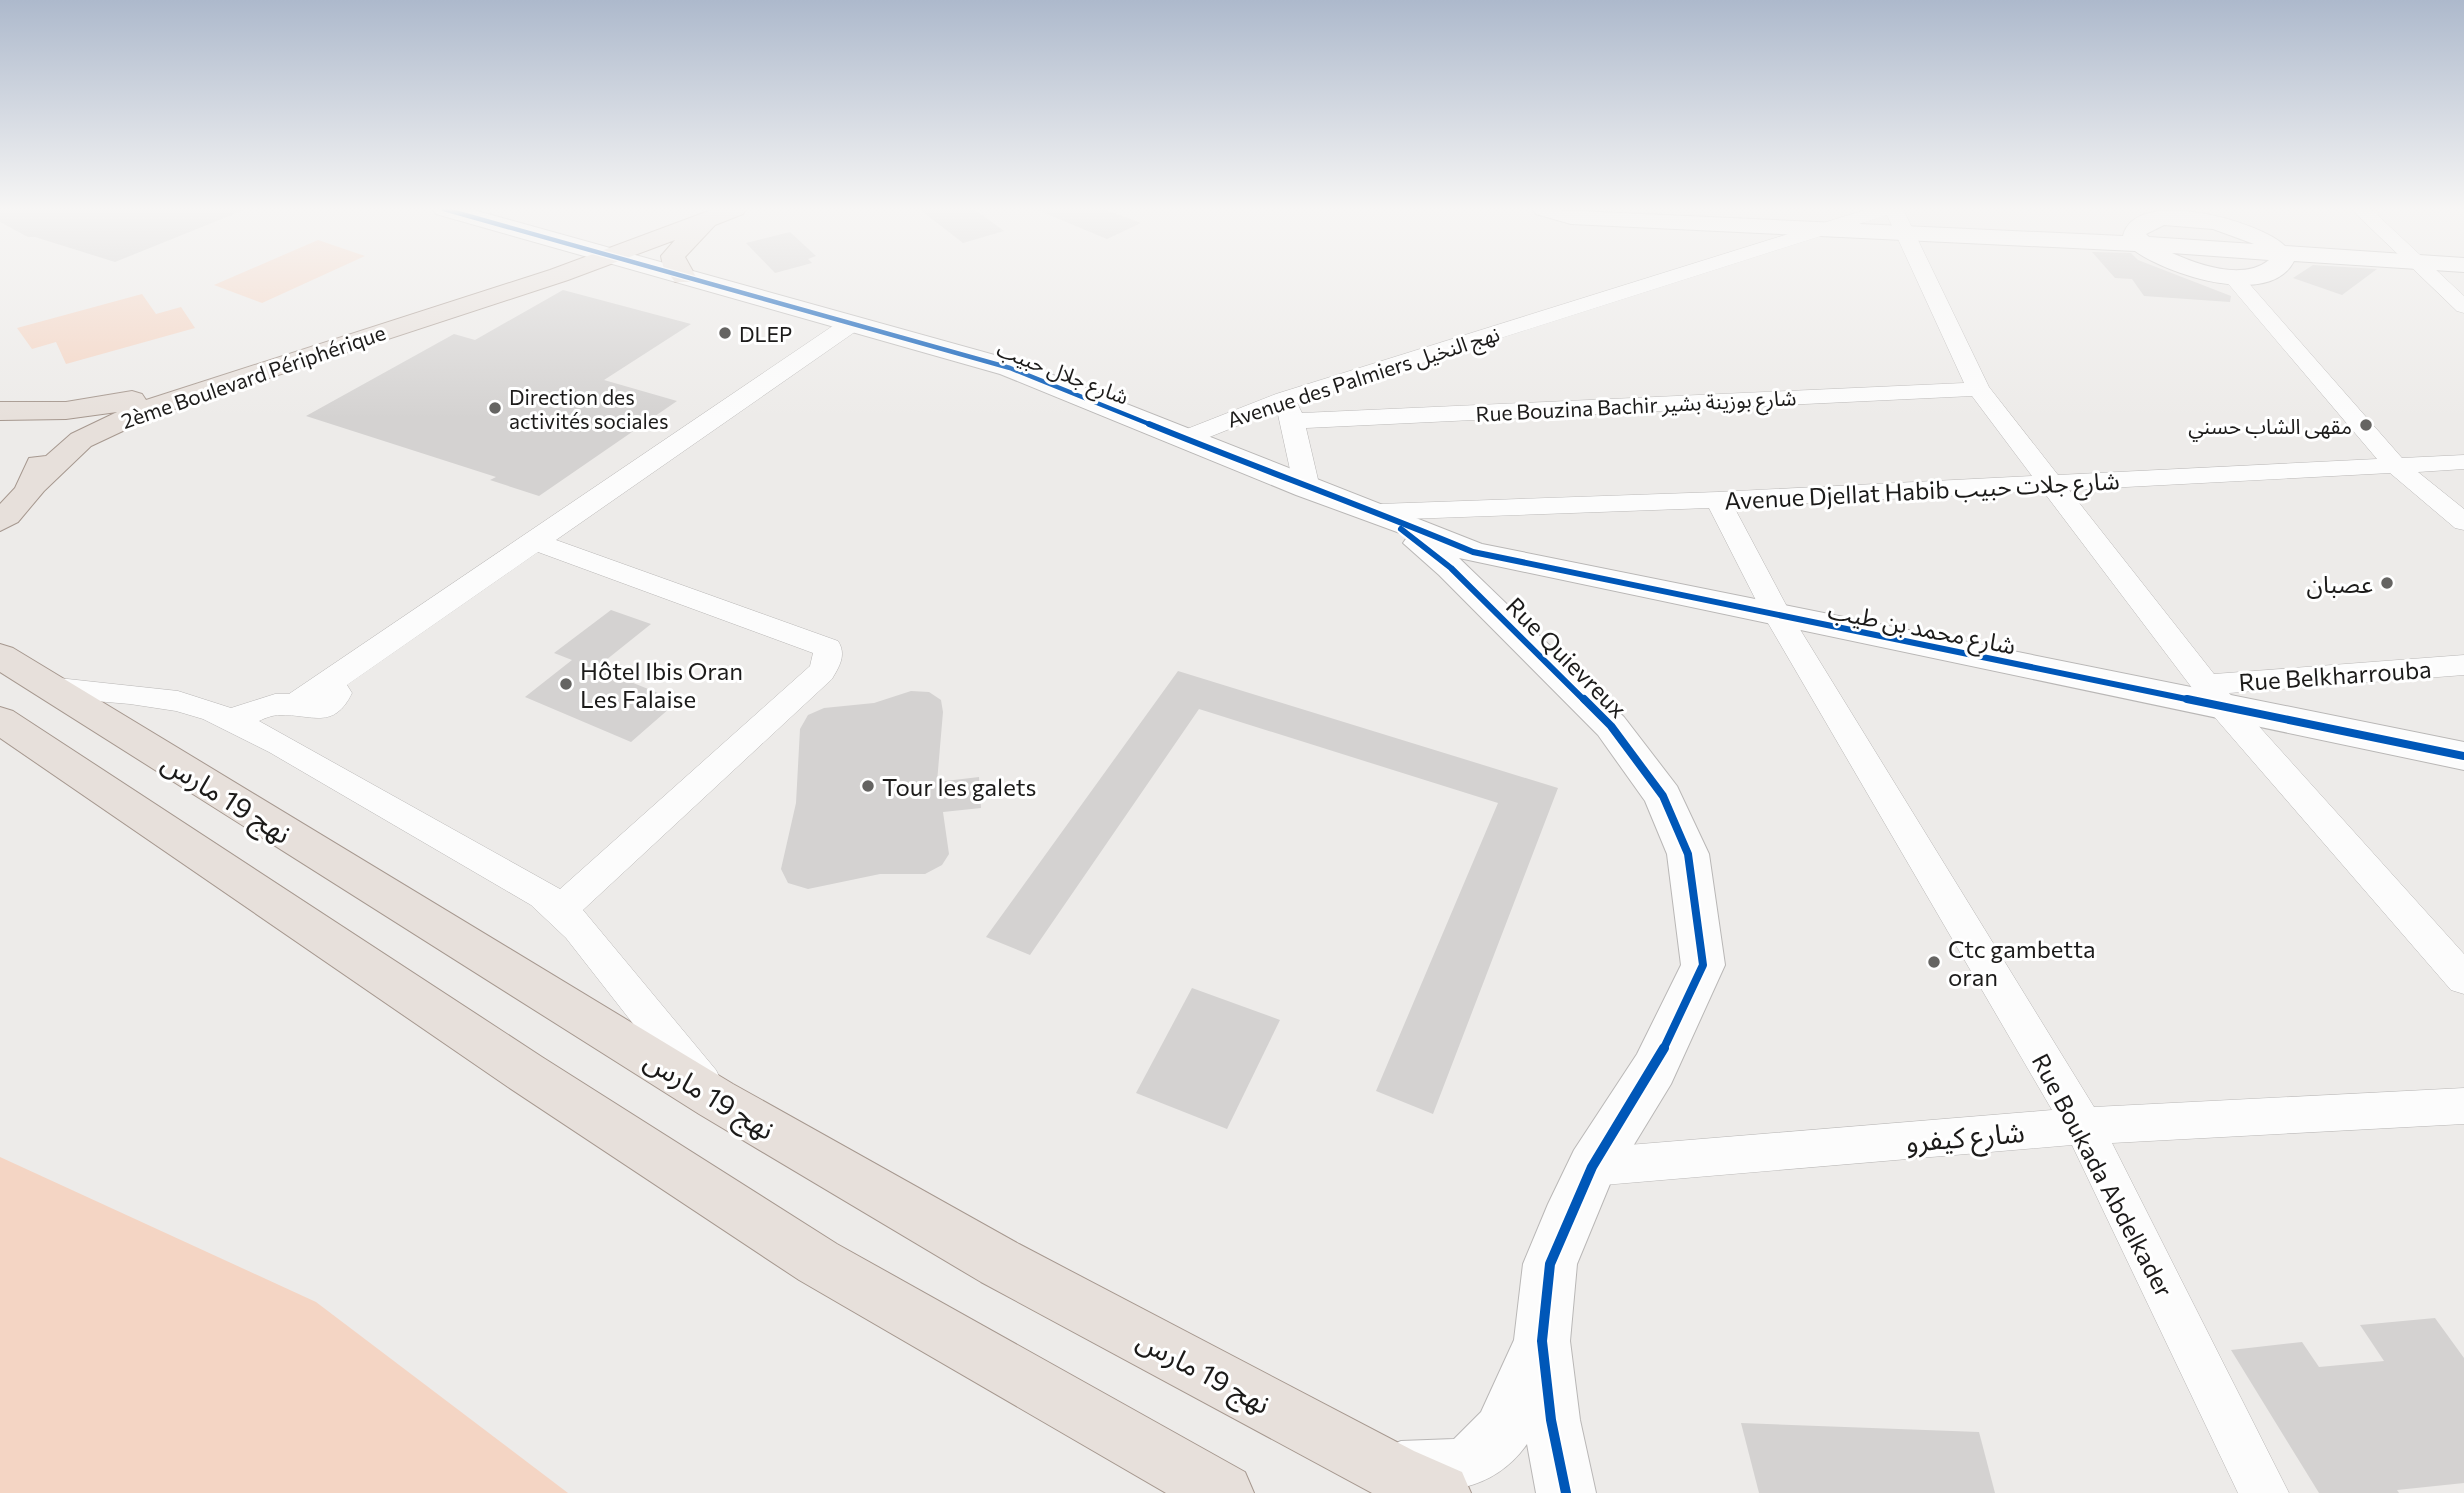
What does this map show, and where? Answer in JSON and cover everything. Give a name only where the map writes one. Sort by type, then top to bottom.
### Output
[{"type":"main road","name":"2ème Boulevard Périphérique","points":[[0,413],[41,414],[118,404],[514,279]]},
{"type":"main road","name":"2ème Boulevard Périphérique","points":[[30,487],[81,440],[149,408],[548,279]]},
{"type":"main road","points":[[0,413],[34,433],[43,452],[38,475],[0,521]]},
{"type":"main road","name":"نهج 19 مارس","points":[[0,656],[716,1099],[1000,1263],[1417,1482]]},
{"type":"main road","points":[[0,720],[525,1072],[818,1262],[1224,1493]]},
{"type":"street","name":"شارع جلال حبيب","points":[[690,279],[1010,368],[1307,488],[1379,512]]},
{"type":"street","name":"Avenue des Palmiers نهج النخيل","points":[[1183,439],[1289,410],[1676,279]]},
{"type":"street","points":[[1926,279],[1978,388],[2214,696],[2464,979]]},
{"type":"street","points":[[2234,279],[2396,466],[2464,522]]},
{"type":"street","points":[[2434,279],[2464,307]]},
{"type":"street","points":[[280,744],[311,701],[851,324]]},
{"type":"street","name":"Rue Bouzina Bachir شارع بوزينة بشير","points":[[1289,410],[1978,388]]},
{"type":"street","points":[[1289,410],[1307,488]]},
{"type":"street","name":"Avenue Djellat Habib شارع جلات حبيب","points":[[1379,512],[1718,500],[2464,462]]},
{"type":"street","name":"Rue Boukada Abdelkader","points":[[1718,500],[1779,618],[2082,1126],[2264,1493]]},
{"type":"street","name":"شارع محمد بن طيب","points":[[1379,512],[1473,552],[1779,618],[2214,696],[2464,757]]},
{"type":"street","name":"Rue Quievreux","points":[[1379,512],[1451,568],[1611,726],[1663,796],[1688,853],[1703,964],[1654,1069],[1592,1167],[1566,1222],[1550,1264],[1542,1341]]},
{"type":"street","points":[[536,542],[828,648],[828,660],[821,672],[561,909]]},
{"type":"street","name":"Rue Belkharrouba","points":[[2214,696],[2464,665]]},
{"type":"street","points":[[49,687],[178,701],[230,719],[280,744],[543,895],[561,909],[716,1099]]},
{"type":"street","points":[[230,719],[275,704],[311,701]]},
{"type":"street","name":"شارع كيفرو","points":[[1592,1167],[2082,1126],[2464,1106]]},
{"type":"street","points":[[1417,1482],[1477,1461],[1494,1446],[1542,1341]]},
{"type":"street","points":[[1542,1341],[1551,1420],[1566,1493]]},
{"type":"shaded area","points":[[229,279],[315,279],[262,303],[214,285]]},
{"type":"shaded area","points":[[142,294],[156,314],[181,307],[195,328],[66,364],[56,342],[32,349],[17,328]]},
{"type":"shaded area","points":[[0,1157],[316,1302],[568,1493],[0,1493]]},
{"type":"building","points":[[2126,279],[2186,279],[2231,296],[2230,302],[2144,296],[2132,279]]},
{"type":"building","points":[[2295,279],[2364,279],[2342,295]]},
{"type":"building","points":[[563,290],[691,324],[604,380],[677,401],[539,496],[490,480],[496,477],[306,416],[454,334],[475,340]]},
{"type":"building","points":[[611,610],[651,624],[596,668],[678,701],[631,742],[525,697],[572,660],[554,653]]},
{"type":"building","points":[[1178,671],[1558,788],[1433,1114],[1376,1091],[1498,803],[1199,709],[1030,955],[986,937]]},
{"type":"building","name":"Tour les galets","points":[[911,691],[929,692],[941,700],[943,712],[937,782],[979,777],[981,808],[943,812],[949,854],[942,865],[925,874],[880,874],[808,889],[788,883],[781,869],[796,803],[800,729],[808,715],[824,708],[874,703]]},
{"type":"building","points":[[1192,988],[1280,1020],[1227,1129],[1136,1093]]},
{"type":"building","points":[[2435,1318],[2464,1358],[2464,1483],[2397,1490],[2399,1493],[2319,1493],[2231,1350],[2302,1342],[2319,1367],[2384,1361],[2360,1325]]},
{"type":"building","points":[[1741,1423],[1979,1432],[1995,1493],[1759,1493]]},
{"type":"cycle path","points":[[692,279],[1010,368],[1307,488],[1379,512],[1473,552],[2464,756]]},
{"type":"cycle path","points":[[1401,529],[1451,568],[1611,726],[1663,796],[1688,854],[1703,965],[1654,1069],[1592,1167],[1550,1264],[1542,1341],[1551,1420],[1566,1493]]},
{"type":"place","name":"DLEP","points":[[725,333]]},
{"type":"place","name":"Direction des activités sociales","points":[[495,408]]},
{"type":"place","name":"مقهى الشاب حسني","points":[[2366,425]]},
{"type":"place","name":"عصبان","points":[[2387,583]]},
{"type":"place","name":"Hôtel Ibis Oran Les Falaise","points":[[566,684]]},
{"type":"place","name":"Tour les galets","points":[[868,786]]},
{"type":"place","name":"Ctc gambetta oran","points":[[1934,962]]}]
